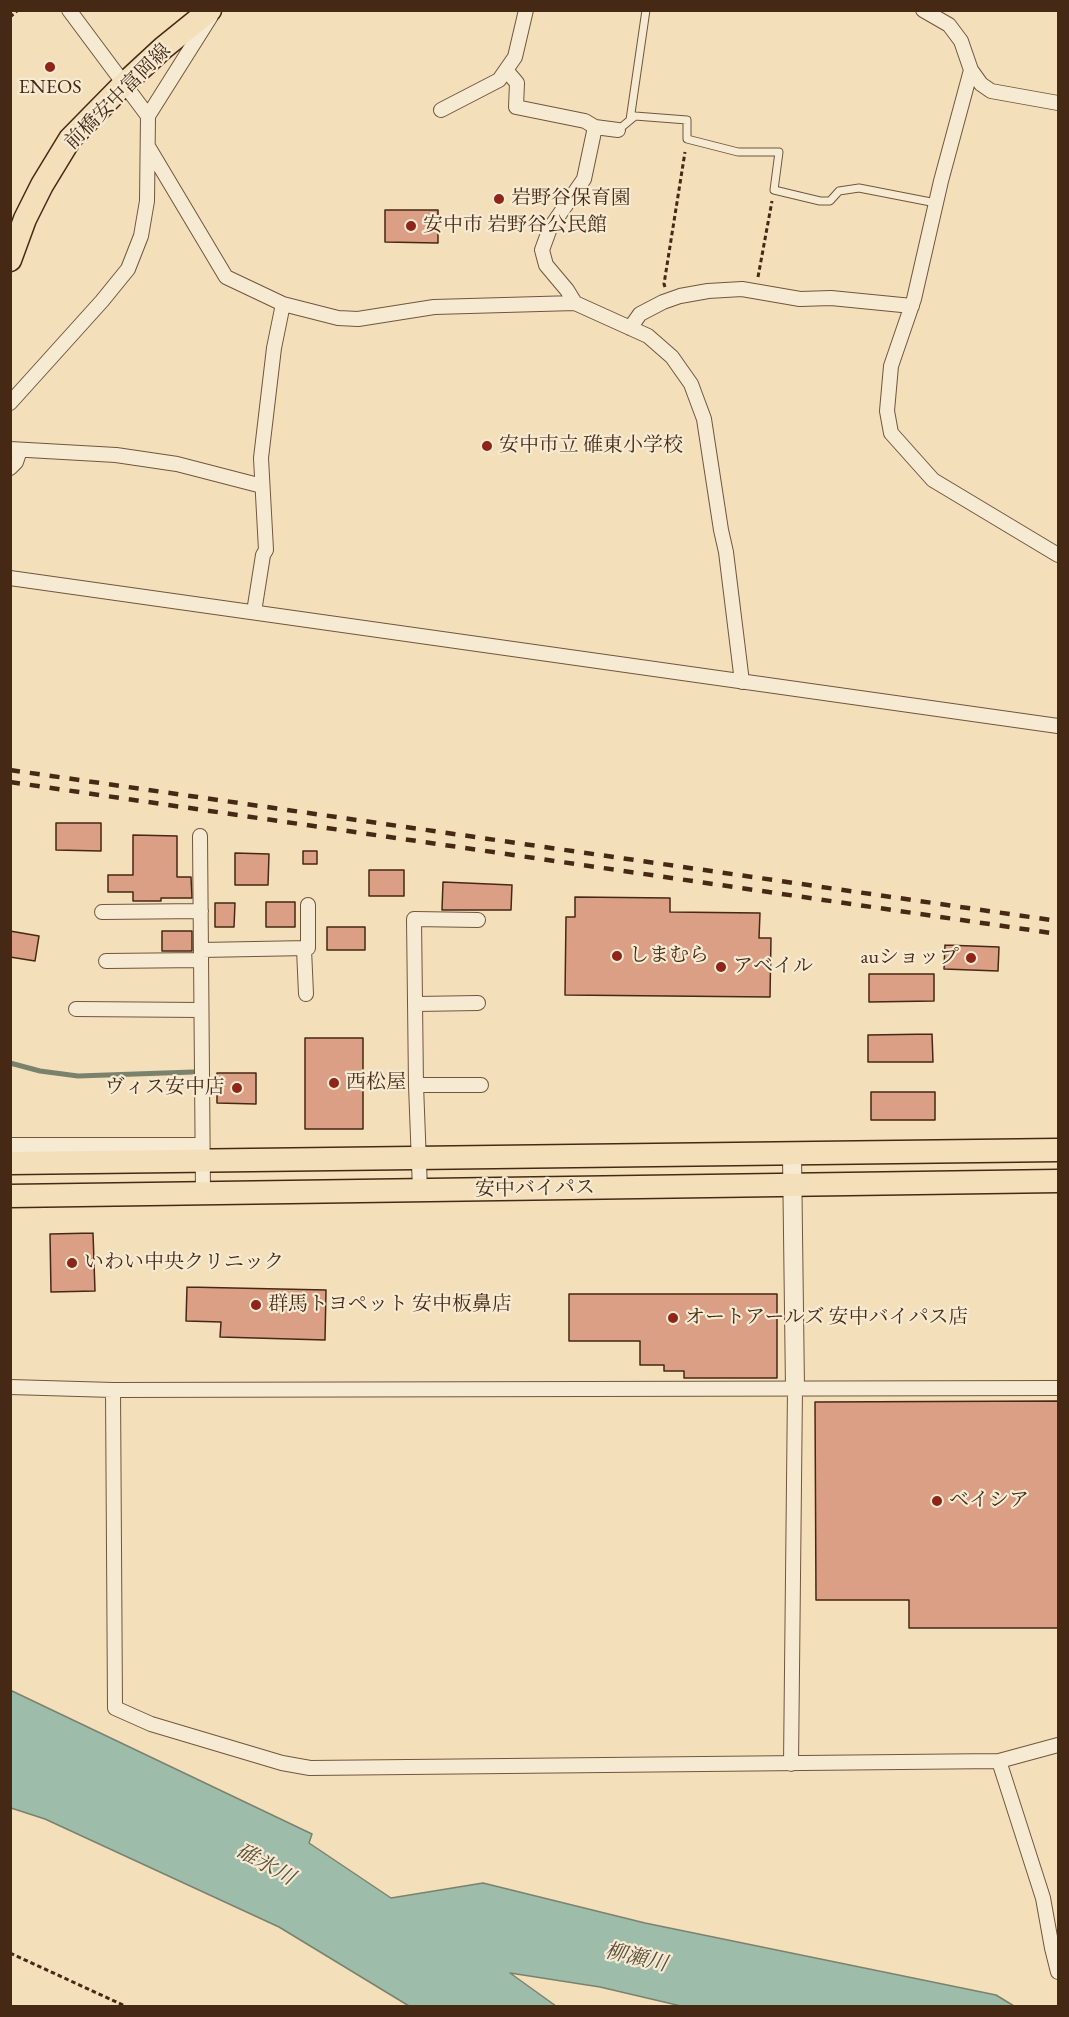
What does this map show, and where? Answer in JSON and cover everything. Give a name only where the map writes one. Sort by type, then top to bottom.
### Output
[{"type":"main road","name":"前橋安中富岡線","points":[[10,260],[25,219],[42,185],[70,139],[163,48],[210,10]]},
{"type":"main road","name":"安中バイパス","points":[[10,1163],[203,1154],[419,1159],[1059,1150]]},
{"type":"main road","name":"安中バイパス","points":[[10,1196],[1059,1180]]},
{"type":"street","points":[[69,10],[148,116]]},
{"type":"street","points":[[10,403],[128,269],[141,236],[147,201],[148,116],[214,10]]},
{"type":"street","points":[[441,110],[499,80],[514,57],[525,10]]},
{"type":"street","points":[[923,10],[949,25],[961,41],[971,70],[981,84],[991,91],[1059,104]]},
{"type":"street","points":[[506,69],[517,83],[516,107],[585,121],[596,127],[618,129]]},
{"type":"street","points":[[971,70],[912,306],[891,366],[887,411],[891,433],[933,480],[1059,555]]},
{"type":"street","points":[[575,303],[546,265],[542,250],[550,228],[584,179],[596,127]]},
{"type":"street","points":[[149,148],[226,277],[283,304],[338,318],[358,319],[434,307],[575,303],[648,336],[672,357],[691,384],[704,419],[726,552],[742,682]]},
{"type":"street","points":[[630,328],[640,314],[673,298],[708,291],[742,289],[800,299],[831,298],[912,306]]},
{"type":"street","points":[[254,612],[263,555],[266,550],[261,458],[274,348],[283,304]]},
{"type":"street","points":[[10,468],[16,462],[15,450],[116,455],[177,464],[262,486]]},
{"type":"street","points":[[10,578],[1059,726]]},
{"type":"street","points":[[200,836],[203,1194]]},
{"type":"street","points":[[106,961],[308,948],[308,905]]},
{"type":"street","points":[[102,912],[201,910]]},
{"type":"street","points":[[420,1190],[414,919],[478,920]]},
{"type":"street","points":[[304,949],[306,994]]},
{"type":"street","points":[[416,1004],[478,1003]]},
{"type":"street","points":[[76,1009],[201,1010]]},
{"type":"street","points":[[416,1085],[481,1085]]},
{"type":"street","points":[[10,1145],[203,1154]]},
{"type":"street","points":[[791,1764],[795,1389],[792,1155]]},
{"type":"street","points":[[10,1387],[113,1390],[1059,1388]]},
{"type":"street","points":[[113,1390],[115,1708],[151,1725],[282,1763],[310,1768],[999,1761],[1059,1745]]},
{"type":"street","points":[[999,1761],[1042,1898],[1059,1972]]},
{"type":"lane","points":[[630,120],[646,10]]},
{"type":"lane","points":[[618,129],[635,116],[687,120],[687,140],[738,152],[779,152],[774,190],[820,201],[830,201],[839,191],[859,188],[936,203]]},
{"type":"path","points":[[10,17],[18,10]]},
{"type":"path","points":[[673,298],[663,284],[687,140]]},
{"type":"path","points":[[755,291],[774,190]]},
{"type":"path","points":[[10,1953],[125,2007]]},
{"type":"water","points":[[10,1690],[312,1834],[309,1843],[391,1898],[483,1883],[645,1923],[996,1995],[1014,2006],[681,2006],[600,1987],[510,1973],[556,2006],[409,2006],[279,1927],[45,1819],[11,1808]]},
{"type":"building","name":"安中市 岩野谷公民館","points":[[385,210],[438,210],[438,243],[385,242]]},
{"type":"building","points":[[56,823],[101,823],[101,851],[56,850]]},
{"type":"building","points":[[133,835],[177,836],[177,877],[191,877],[192,898],[133,901],[133,892],[108,892],[108,875],[133,875]]},
{"type":"building","points":[[303,851],[317,851],[317,864],[303,864]]},
{"type":"building","points":[[235,853],[269,854],[268,885],[235,885]]},
{"type":"building","points":[[369,870],[404,870],[404,896],[369,896]]},
{"type":"building","points":[[443,882],[512,885],[511,910],[442,910]]},
{"type":"building","points":[[575,897],[670,898],[670,912],[760,913],[759,938],[771,938],[770,997],[565,995],[566,917],[575,917]]},
{"type":"building","points":[[266,902],[295,902],[295,927],[266,927]]},
{"type":"building","points":[[215,903],[235,903],[234,927],[215,927]]},
{"type":"building","points":[[327,927],[365,927],[365,950],[327,950]]},
{"type":"building","points":[[10,931],[39,936],[35,961],[10,957]]},
{"type":"building","points":[[162,931],[192,931],[192,951],[162,951]]},
{"type":"building","name":"auショップ","points":[[945,945],[999,947],[998,971],[944,969]]},
{"type":"building","points":[[869,974],[934,974],[934,1001],[869,1002]]},
{"type":"building","points":[[932,1034],[933,1062],[868,1062],[868,1035]]},
{"type":"building","name":"西松屋","points":[[305,1038],[363,1038],[363,1129],[305,1129]]},
{"type":"building","name":"ヴィス安中店","points":[[217,1073],[256,1073],[256,1104],[217,1103]]},
{"type":"building","points":[[871,1092],[935,1092],[935,1120],[871,1120]]},
{"type":"building","name":"いわい中央クリニック","points":[[93,1233],[95,1291],[51,1292],[50,1234]]},
{"type":"building","name":"群馬トヨペット 安中板鼻店","points":[[187,1287],[326,1290],[325,1340],[220,1337],[221,1322],[186,1321]]},
{"type":"building","name":"オートアールズ 安中バイパス店","points":[[569,1294],[777,1294],[777,1378],[684,1378],[684,1371],[664,1371],[664,1365],[640,1365],[640,1341],[569,1341]]},
{"type":"building","name":"ベイシア","points":[[1059,1401],[1059,1628],[909,1628],[909,1600],[816,1600],[815,1402]]},
{"type":"waterway","points":[[10,1063],[40,1071],[78,1076],[193,1072]]},
{"type":"railway","points":[[10,770],[1058,921]]},
{"type":"railway","points":[[10,782],[1058,934]]},
{"type":"place","name":"ENEOS","points":[[50,67]]},
{"type":"place","name":"岩野谷保育園","points":[[499,199]]},
{"type":"place","name":"安中市 岩野谷公民館","points":[[411,226]]},
{"type":"place","name":"安中市立 碓東小学校","points":[[487,446]]},
{"type":"place","name":"しまむら","points":[[617,956]]},
{"type":"place","name":"auショップ","points":[[971,958]]},
{"type":"place","name":"アベイル","points":[[721,967]]},
{"type":"place","name":"西松屋","points":[[334,1083]]},
{"type":"place","name":"ヴィス安中店","points":[[237,1088]]},
{"type":"place","name":"いわい中央クリニック","points":[[72,1263]]},
{"type":"place","name":"群馬トヨペット 安中板鼻店","points":[[256,1305]]},
{"type":"place","name":"オートアールズ 安中バイパス店","points":[[673,1318]]},
{"type":"place","name":"ベイシア","points":[[937,1501]]},
{"type":"water label","name":"碓氷川","points":[[265,1865]]},
{"type":"water label","name":"柳瀬川","points":[[636,1958]]}]
